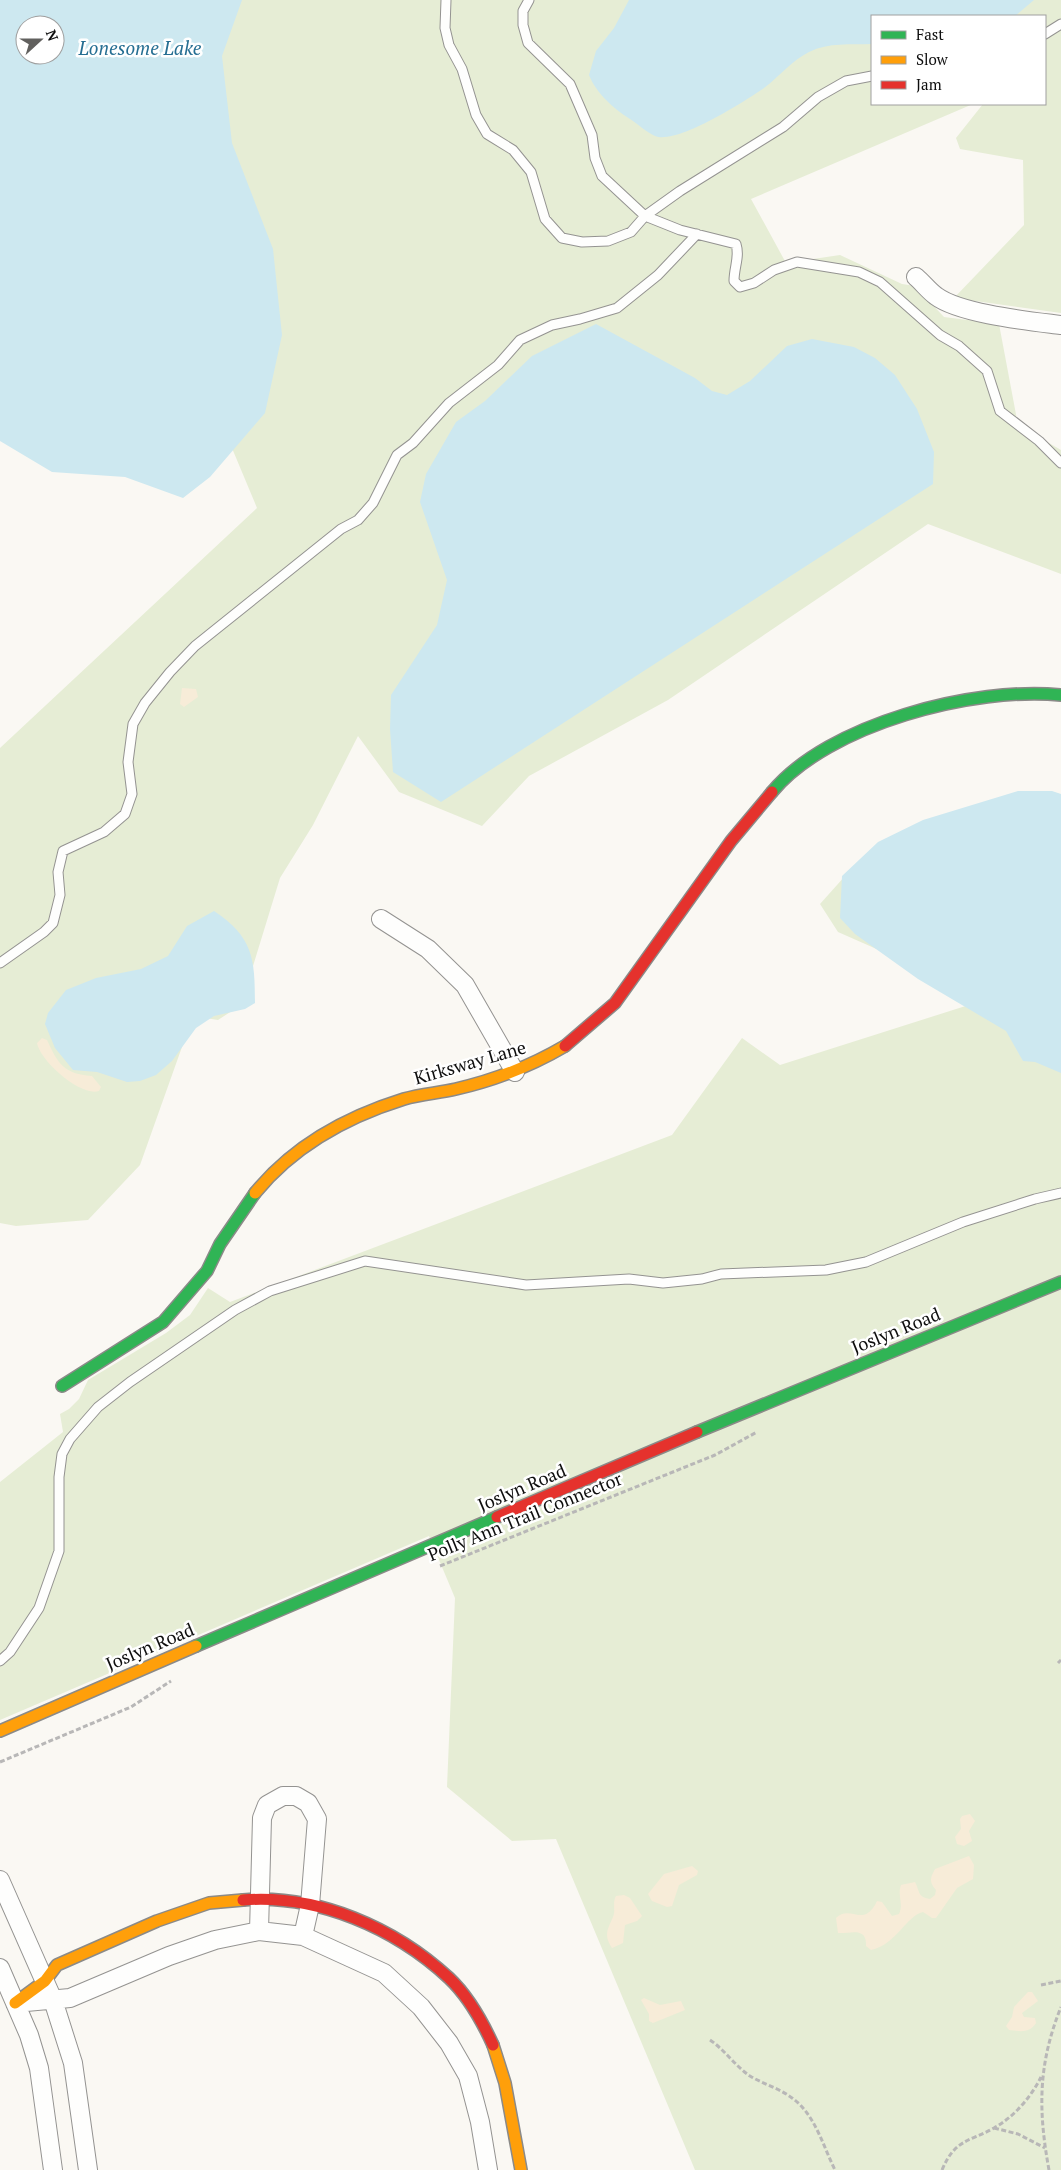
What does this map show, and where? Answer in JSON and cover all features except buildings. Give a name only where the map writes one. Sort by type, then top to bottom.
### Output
[{"type":"street","points":[[916,277],[937,297],[963,307],[1018,320],[1061,325]]},
{"type":"street","name":"Kirksway Lane","points":[[62,1386],[163,1322],[207,1271],[220,1244],[270,1175],[310,1141],[348,1120],[405,1099],[457,1088],[515,1072],[540,1061],[572,1042],[615,1003],[731,842],[786,775],[825,748],[900,716],[976,697],[1033,692],[1061,695]]},
{"type":"street","points":[[380,919],[428,949],[465,985],[515,1072]]},
{"type":"street","name":"Joslyn Road","points":[[0,1730],[758,1406],[1061,1282]]},
{"type":"street","points":[[259,1931],[262,1818],[267,1805],[282,1796],[296,1796],[308,1803],[317,1819],[310,1905],[303,1936]]},
{"type":"street","points":[[0,1880],[53,2000],[73,2063],[88,2170]]},
{"type":"street","points":[[15,2003],[45,1981],[57,1965],[157,1921],[209,1903],[259,1898],[310,1905],[366,1922],[405,1944],[450,1979],[473,2010],[493,2044],[505,2083],[521,2170]]},
{"type":"street","points":[[15,2003],[70,1998],[169,1956],[215,1940],[259,1931],[303,1936],[384,1973],[421,2007],[449,2043],[468,2076],[480,2122],[488,2170]]},
{"type":"street","points":[[0,1968],[29,2035],[39,2068],[53,2170]]},
{"type":"lane","points":[[446,0],[445,28],[449,45],[462,69],[476,115],[487,134],[513,150],[531,172],[545,219],[562,238],[582,242],[608,241],[631,232],[644,216],[680,191],[783,128],[818,97],[846,81],[871,76]]},
{"type":"lane","points":[[529,0],[523,11],[523,25],[528,43],[570,84],[592,135],[595,158],[602,176],[644,216],[697,234],[736,244],[739,255],[734,268],[734,281],[740,287],[747,286],[774,270],[797,262],[859,272],[880,282],[940,335],[959,346],[987,371],[1000,411],[1039,441],[1061,463]]},
{"type":"lane","points":[[1046,33],[1061,24]]},
{"type":"lane","points":[[0,963],[44,932],[53,923],[60,895],[58,872],[63,851],[104,832],[125,814],[132,794],[128,762],[133,724],[145,703],[195,646],[341,529],[358,520],[373,503],[397,455],[413,443],[449,403],[498,365],[520,340],[552,325],[617,308],[658,276],[697,234]]},
{"type":"lane","points":[[0,1661],[10,1652],[39,1608],[59,1550],[61,1516],[58,1477],[62,1454],[70,1439],[98,1407],[130,1382],[235,1310],[270,1291],[365,1262],[526,1285],[629,1279],[662,1283],[702,1279],[721,1274],[826,1270],[866,1262],[963,1222],[1035,1199],[1061,1193]]},
{"type":"path","name":"Polly Ann Trail Connector","points":[[439,1566],[716,1455],[765,1428]]},
{"type":"path","points":[[0,1762],[131,1707],[178,1676]]},
{"type":"path","points":[[1041,1985],[1061,1981]]},
{"type":"path","points":[[1049,2170],[1042,2114],[1042,2074],[1049,2037],[1061,2007]]},
{"type":"path","points":[[710,2040],[724,2049],[751,2076],[793,2098],[807,2113],[835,2170]]},
{"type":"path","points":[[942,2170],[947,2158],[957,2146],[972,2137],[994,2128],[1012,2116],[1036,2088],[1042,2074]]},
{"type":"path","points":[[994,2128],[1018,2134],[1046,2148]]},
{"type":"green space","points":[[0,0],[1061,0],[1061,313],[954,298],[1024,225],[1023,160],[960,149],[956,138],[982,105],[1046,105],[1046,15],[871,15],[871,105],[971,105],[751,199],[786,263],[840,255],[902,284],[915,286],[944,317],[999,324],[1018,425],[1061,450],[1061,574],[928,524],[668,700],[529,776],[482,826],[399,792],[358,736],[313,825],[280,878],[241,1005],[218,1020],[193,1016],[140,1165],[88,1220],[16,1226],[0,1223],[0,748],[257,508],[211,398],[61,460]]},
{"type":"green space","points":[[1061,803],[1061,2170],[695,2170],[556,1839],[512,1841],[447,1787],[455,1598],[429,1536],[0,1720],[0,1482],[63,1432],[60,1414],[69,1409],[79,1399],[88,1380],[166,1333],[190,1315],[208,1288],[230,1302],[672,1135],[742,1038],[780,1065],[975,1003],[940,977],[838,932],[820,904],[854,866]]},
{"type":"sand","points":[[182,688],[196,689],[198,697],[184,707],[180,704]]},
{"type":"sand","points":[[42,1038],[47,1040],[59,1061],[68,1070],[92,1076],[101,1087],[99,1091],[82,1089],[53,1068],[45,1059],[37,1043]]},
{"type":"sand","points":[[970,1814],[975,1821],[969,1831],[972,1841],[964,1846],[957,1844],[955,1837],[961,1829],[960,1819],[962,1816]]},
{"type":"sand","points":[[969,1856],[974,1865],[973,1879],[957,1888],[936,1918],[932,1918],[923,1912],[911,1919],[887,1943],[871,1950],[866,1946],[866,1940],[861,1933],[838,1933],[836,1918],[846,1913],[867,1914],[877,1901],[882,1902],[892,1916],[899,1914],[901,1907],[901,1885],[915,1882],[921,1895],[930,1899],[935,1895],[936,1890],[931,1880],[935,1869]]},
{"type":"sand","points":[[692,1866],[698,1871],[697,1875],[679,1885],[672,1906],[667,1907],[652,1901],[648,1894],[664,1874]]},
{"type":"sand","points":[[624,1895],[630,1898],[642,1916],[637,1921],[625,1925],[623,1943],[612,1948],[607,1932],[614,1914],[614,1901],[616,1896]]},
{"type":"sand","points":[[1028,1992],[1032,1992],[1038,2001],[1022,2013],[1024,2017],[1035,2018],[1036,2023],[1027,2030],[1009,2030],[1006,2026],[1012,2017],[1014,2007]]},
{"type":"sand","points":[[644,1998],[660,2005],[681,2001],[685,2010],[653,2023],[649,2021],[649,2014],[641,2000]]},
{"type":"water","name":"Lonesome Lake","points":[[0,0],[242,0],[222,56],[232,143],[273,249],[282,335],[265,413],[210,477],[183,498],[125,477],[52,472],[0,441]]},
{"type":"water","points":[[629,0],[1034,0],[1016,15],[871,15],[871,44],[832,45],[809,52],[764,88],[727,111],[694,128],[665,137],[655,136],[618,110],[606,100],[592,82],[589,75],[596,51],[614,28]]},
{"type":"water","points":[[596,324],[695,378],[712,391],[727,395],[750,381],[787,346],[812,339],[854,347],[875,358],[895,375],[917,409],[934,452],[933,484],[441,802],[393,772],[390,729],[391,695],[437,625],[447,580],[420,502],[426,474],[456,422],[485,401],[532,356]]},
{"type":"water","points":[[1018,791],[1052,791],[1061,794],[1061,1073],[1035,1062],[1023,1061],[1006,1031],[918,979],[855,934],[840,918],[842,876],[878,842],[923,820]]},
{"type":"water","points":[[214,911],[237,930],[249,950],[254,973],[255,1003],[245,1009],[214,1016],[196,1028],[172,1061],[156,1075],[140,1081],[127,1082],[97,1072],[73,1070],[55,1048],[45,1024],[48,1013],[66,990],[96,978],[141,969],[168,956],[187,926]]},
{"type":"traffic: fast","points":[[772,792],[797,768],[829,747],[865,729],[905,715],[947,704],[987,697],[1026,694],[1061,695]]},
{"type":"traffic: fast","points":[[62,1386],[163,1322],[207,1271],[220,1244],[255,1193]]},
{"type":"traffic: fast","points":[[697,1432],[1061,1282]]},
{"type":"traffic: fast","points":[[196,1646],[497,1517]]},
{"type":"traffic: slow","points":[[255,1193],[270,1176],[304,1147],[342,1124],[404,1099],[456,1089],[499,1077],[539,1060],[565,1046]]},
{"type":"traffic: slow","points":[[0,1731],[196,1646]]},
{"type":"traffic: slow","points":[[15,2003],[45,1981],[57,1965],[157,1921],[209,1903],[243,1900]]},
{"type":"traffic: slow","points":[[493,2045],[505,2083],[521,2170]]},
{"type":"traffic: jam","points":[[565,1046],[615,1003],[731,841],[772,792]]},
{"type":"traffic: jam","points":[[497,1517],[697,1432]]},
{"type":"traffic: jam","points":[[243,1900],[271,1900],[327,1909],[354,1918],[405,1944],[428,1960],[456,1985],[474,2010],[493,2045]]}]
